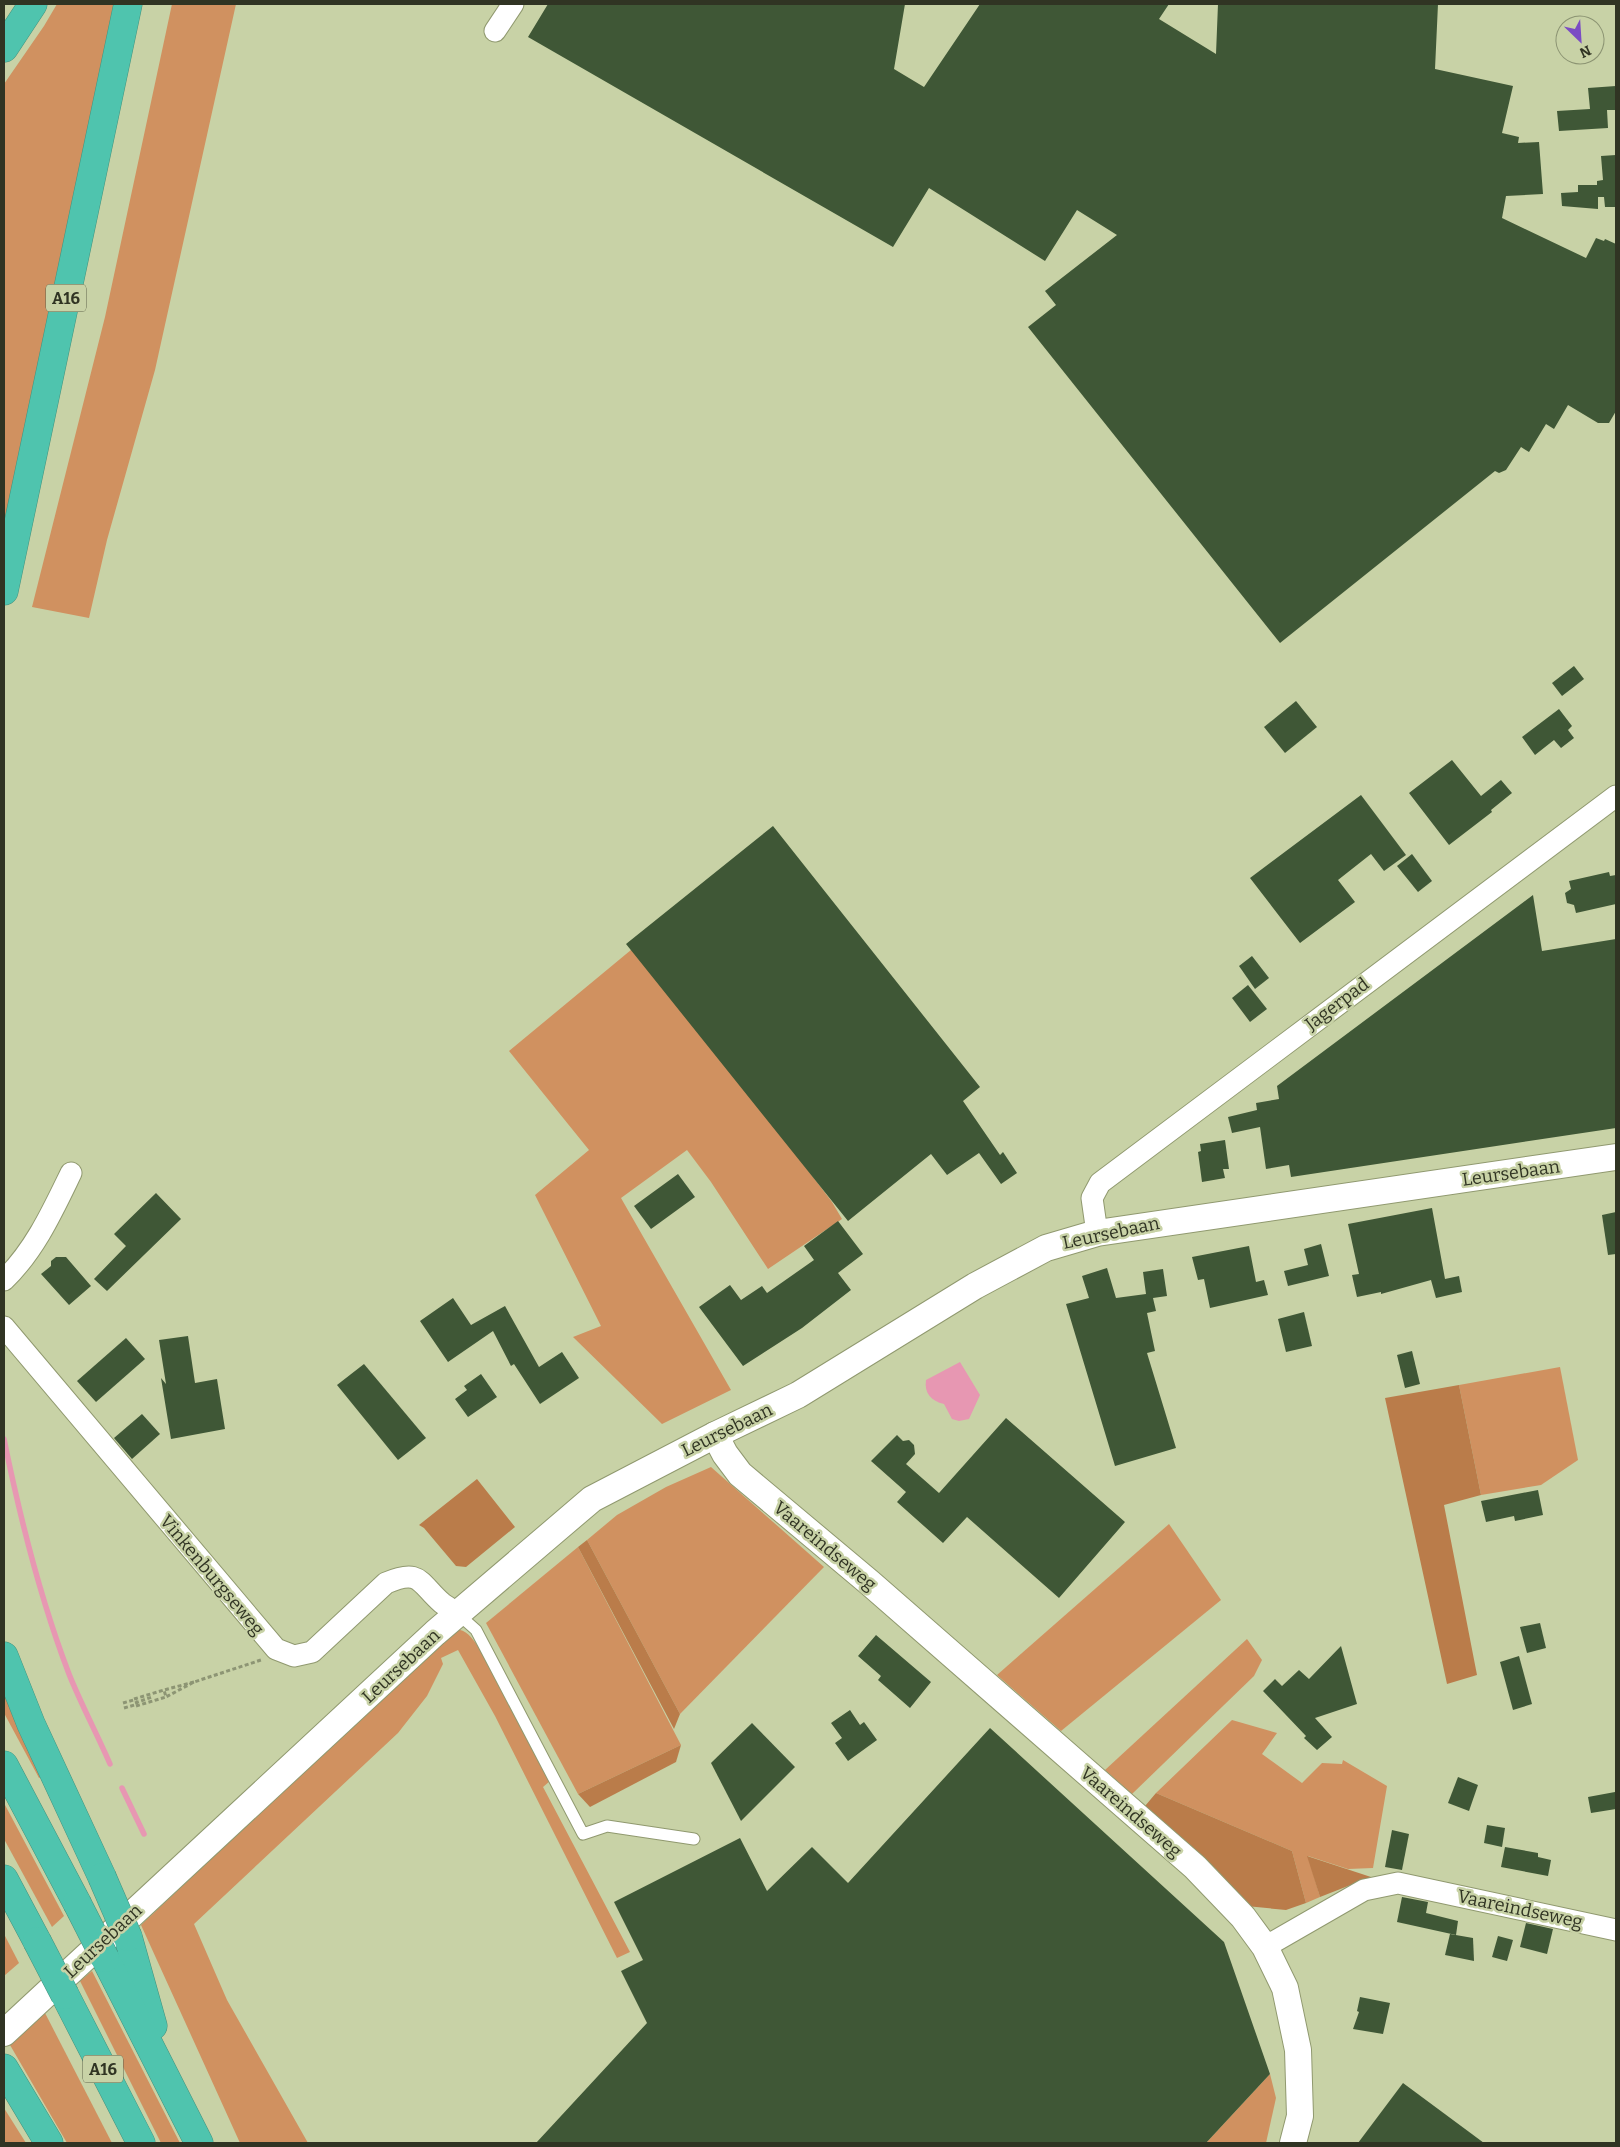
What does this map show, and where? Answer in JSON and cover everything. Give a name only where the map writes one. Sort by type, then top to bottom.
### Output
[{"type":"highway","points":[[4,48],[33,4]]},
{"type":"highway","name":"A16","points":[[4,591],[128,4]]},
{"type":"highway","points":[[4,1656],[31,1724],[128,1937],[169,2082]]},
{"type":"highway","points":[[4,1765],[199,2143]]},
{"type":"highway","name":"A16","points":[[4,1879],[142,2143]]},
{"type":"highway","points":[[4,2068],[49,2143]]},
{"type":"street","points":[[495,31],[513,4]]},
{"type":"street","name":"Jagerpad","points":[[1097,1233],[1092,1198],[1100,1183],[1616,796]]},
{"type":"street","name":"Leursebaan","points":[[4,2033],[458,1614],[592,1499],[714,1435],[798,1395],[975,1286],[1046,1248],[1097,1233],[1616,1158]]},
{"type":"street","points":[[4,1280],[22,1260],[39,1234],[71,1173]]},
{"type":"street","name":"Vinkenburgseweg","points":[[4,1327],[267,1640],[283,1653]]},
{"type":"street","name":"Vaareindseweg","points":[[714,1435],[740,1474],[877,1590],[1195,1868],[1243,1917],[1265,1947],[1364,1890],[1398,1883],[1616,1930]]},
{"type":"street","points":[[283,1653],[294,1656],[312,1652],[386,1583],[400,1577],[416,1578],[425,1583],[442,1602],[458,1614]]},
{"type":"street","points":[[1265,1947],[1285,1988],[1298,2050],[1300,2116],[1293,2143]]},
{"type":"lane","points":[[458,1614],[476,1630],[584,1834],[607,1826],[694,1840]]},
{"type":"path","points":[[135,1702],[164,1690],[283,1653]]},
{"type":"path","points":[[135,1702],[166,1697],[194,1682]]},
{"type":"path","points":[[164,1690],[166,1697]]},
{"type":"path","points":[[135,1702],[152,1697]]},
{"type":"path","points":[[123,1703],[152,1697]]},
{"type":"path","points":[[124,1708],[152,1697]]},
{"type":"shaded area","points":[[57,4],[116,4],[4,524],[4,84]]},
{"type":"shaded area","points":[[172,4],[236,4],[155,370],[107,540],[89,618],[32,607],[105,317]]},
{"type":"shaded area","points":[[637,945],[832,1202],[842,1219],[768,1269],[711,1182],[687,1150],[621,1198],[731,1390],[662,1424],[573,1337],[601,1326],[535,1195],[589,1150],[509,1051]]},
{"type":"shaded area","points":[[960,1362],[980,1395],[969,1419],[959,1421],[952,1419],[944,1404],[935,1401],[929,1396],[926,1389],[926,1380]]},
{"type":"shaded area","points":[[1560,1367],[1578,1460],[1541,1485],[1481,1495],[1459,1385]]},
{"type":"shaded area","points":[[1459,1385],[1481,1495],[1444,1505],[1477,1675],[1447,1684],[1385,1398]]},
{"type":"shaded area","points":[[711,1467],[824,1567],[680,1714],[587,1540],[617,1515],[666,1487]]},
{"type":"shaded area","points":[[477,1479],[515,1527],[466,1567],[456,1566],[424,1528],[419,1525]]},
{"type":"shaded area","points":[[1169,1524],[1221,1600],[1061,1731],[997,1675]]},
{"type":"shaded area","points":[[587,1540],[680,1714],[674,1729],[578,1547]]},
{"type":"shaded area","points":[[578,1547],[681,1745],[578,1794],[486,1623]]},
{"type":"shaded area","points":[[455,1629],[466,1632],[478,1646],[550,1781],[543,1787],[630,1952],[617,1958],[495,1716],[458,1650],[441,1658],[443,1664],[427,1696],[398,1733],[194,1924],[227,2000],[308,2143],[240,2143],[141,1925]]},
{"type":"shaded area","points":[[1247,1639],[1262,1660],[1254,1676],[1132,1794],[1105,1770]]},
{"type":"shaded area","points":[[4,1689],[44,1776],[39,1778],[4,1713]]},
{"type":"shaded area","points":[[1232,1720],[1277,1733],[1262,1754],[1302,1783],[1322,1763],[1342,1764],[1343,1760],[1387,1786],[1373,1868],[1348,1869],[1308,1856],[1320,1897],[1306,1903],[1292,1851],[1156,1793]]},
{"type":"shaded area","points":[[681,1745],[676,1762],[590,1807],[578,1794]]},
{"type":"shaded area","points":[[1156,1793],[1292,1851],[1306,1903],[1286,1910],[1246,1906],[1216,1869],[1145,1806]]},
{"type":"shaded area","points":[[4,1803],[64,1916],[52,1927],[4,1839]]},
{"type":"shaded area","points":[[1307,1856],[1371,1877],[1320,1897]]},
{"type":"shaded area","points":[[4,1934],[19,1963],[4,1976]]},
{"type":"shaded area","points":[[92,1971],[180,2143],[161,2143],[80,1981]]},
{"type":"shaded area","points":[[45,2013],[112,2143],[67,2143],[10,2045]]},
{"type":"shaded area","points":[[1270,2074],[1276,2098],[1266,2143],[1206,2143]]},
{"type":"shaded area","points":[[4,2108],[26,2143],[4,2143]]},
{"type":"building","points":[[548,4],[905,4],[894,69],[924,87],[980,4],[1169,4],[1159,19],[1216,54],[1218,4],[1438,4],[1435,69],[1513,86],[1502,133],[1519,137],[1518,143],[1539,142],[1543,194],[1506,196],[1502,218],[1586,258],[1596,238],[1604,241],[1605,239],[1616,244],[1616,411],[1609,423],[1598,423],[1568,405],[1554,429],[1546,424],[1529,452],[1521,447],[1506,470],[1499,473],[1495,471],[1280,643],[1028,327],[1056,305],[1045,291],[1117,235],[1077,210],[1045,261],[929,188],[893,247],[528,37]]},
{"type":"building","points":[[1616,86],[1616,110],[1607,110],[1608,128],[1559,131],[1557,111],[1590,109],[1588,88]]},
{"type":"building","points":[[1616,155],[1616,207],[1605,207],[1604,197],[1598,197],[1598,209],[1562,206],[1561,193],[1578,192],[1578,185],[1597,185],[1597,181],[1603,180],[1601,156]]},
{"type":"building","points":[[1574,666],[1584,679],[1562,696],[1552,683]]},
{"type":"building","points":[[1296,701],[1317,727],[1285,753],[1264,727]]},
{"type":"building","points":[[1559,709],[1572,726],[1568,730],[1574,738],[1561,748],[1554,740],[1535,755],[1522,737]]},
{"type":"building","points":[[1452,760],[1481,796],[1501,780],[1512,793],[1491,810],[1492,812],[1449,845],[1409,793]]},
{"type":"building","points":[[1361,795],[1406,855],[1384,871],[1371,854],[1338,880],[1355,902],[1300,943],[1250,878]]},
{"type":"building","points":[[773,826],[980,1087],[963,1101],[1000,1155],[1003,1152],[1017,1173],[1001,1184],[979,1153],[947,1175],[931,1154],[848,1221],[626,944]]},
{"type":"building","points":[[1412,854],[1432,881],[1418,892],[1397,866]]},
{"type":"building","points":[[1609,872],[1610,876],[1616,875],[1616,904],[1576,913],[1574,905],[1567,903],[1565,893],[1571,889],[1569,881]]},
{"type":"building","points":[[1533,895],[1542,951],[1616,939],[1616,1128],[1291,1177],[1289,1165],[1266,1169],[1260,1127],[1232,1133],[1228,1117],[1257,1110],[1256,1103],[1279,1099],[1277,1086]]},
{"type":"building","points":[[1252,956],[1269,978],[1255,989],[1239,966]]},
{"type":"building","points":[[1248,985],[1267,1009],[1250,1022],[1232,998]]},
{"type":"building","points":[[1225,1140],[1229,1169],[1223,1169],[1225,1178],[1202,1182],[1198,1152],[1201,1151],[1200,1144]]},
{"type":"building","points":[[678,1174],[695,1197],[651,1229],[634,1206]]},
{"type":"building","points":[[156,1193],[181,1219],[107,1291],[94,1279],[126,1246],[114,1234]]},
{"type":"building","points":[[1432,1208],[1445,1279],[1459,1276],[1462,1292],[1436,1298],[1431,1280],[1381,1294],[1381,1292],[1357,1297],[1352,1275],[1359,1274],[1348,1224]]},
{"type":"building","points":[[1616,1212],[1616,1254],[1608,1255],[1602,1215]]},
{"type":"building","points":[[838,1221],[863,1254],[838,1273],[851,1290],[802,1328],[743,1366],[699,1307],[730,1285],[741,1300],[762,1286],[767,1293],[814,1260],[804,1246]]},
{"type":"building","points":[[1321,1244],[1329,1276],[1288,1286],[1284,1271],[1308,1265],[1304,1249]]},
{"type":"building","points":[[1249,1246],[1256,1282],[1264,1280],[1268,1295],[1210,1308],[1204,1279],[1198,1280],[1192,1257]]},
{"type":"building","points":[[56,1257],[66,1257],[91,1286],[69,1305],[41,1274],[51,1266],[51,1261]]},
{"type":"building","points":[[1107,1268],[1116,1298],[1146,1294],[1143,1272],[1163,1269],[1167,1296],[1153,1298],[1156,1311],[1147,1313],[1155,1351],[1147,1353],[1176,1448],[1115,1466],[1066,1304],[1089,1298],[1082,1276]]},
{"type":"building","points":[[453,1298],[471,1325],[505,1306],[539,1367],[562,1352],[579,1378],[540,1404],[514,1364],[511,1366],[493,1331],[448,1362],[420,1321]]},
{"type":"building","points":[[1304,1312],[1312,1346],[1286,1352],[1278,1319]]},
{"type":"building","points":[[188,1336],[195,1383],[217,1379],[225,1429],[171,1439],[161,1378],[166,1384],[159,1340]]},
{"type":"building","points":[[126,1338],[145,1359],[96,1402],[77,1381]]},
{"type":"building","points":[[1412,1351],[1420,1384],[1405,1388],[1397,1355]]},
{"type":"building","points":[[364,1364],[426,1438],[398,1460],[337,1385]]},
{"type":"building","points":[[481,1374],[497,1397],[468,1417],[455,1399],[467,1390],[464,1386]]},
{"type":"building","points":[[142,1414],[160,1434],[132,1459],[114,1438]]},
{"type":"building","points":[[1006,1418],[1125,1522],[1059,1598],[967,1517],[943,1543],[897,1502],[906,1492],[871,1461],[897,1435],[903,1441],[909,1440],[914,1445],[915,1454],[906,1464],[939,1493]]},
{"type":"building","points":[[1538,1490],[1543,1515],[1515,1521],[1514,1516],[1486,1522],[1481,1501]]},
{"type":"building","points":[[1540,1623],[1546,1648],[1527,1653],[1520,1627]]},
{"type":"building","points":[[876,1635],[931,1682],[910,1708],[878,1680],[881,1676],[858,1656]]},
{"type":"building","points":[[1341,1646],[1357,1704],[1315,1718],[1332,1737],[1317,1750],[1263,1691],[1275,1679],[1282,1686],[1299,1670],[1309,1679]]},
{"type":"building","points":[[1519,1656],[1532,1704],[1513,1710],[1500,1662]]},
{"type":"building","points":[[850,1710],[860,1725],[864,1722],[877,1740],[848,1761],[835,1743],[842,1738],[831,1723]]},
{"type":"building","points":[[752,1723],[795,1767],[741,1821],[711,1763]]},
{"type":"building","points":[[990,1728],[1224,1942],[1270,2074],[1206,2143],[536,2143],[647,2023],[621,1971],[643,1960],[614,1902],[740,1838],[767,1891],[812,1847],[848,1883]]},
{"type":"building","points":[[1458,1777],[1478,1785],[1469,1811],[1448,1803]]},
{"type":"building","points":[[1615,1792],[1616,1809],[1591,1813],[1588,1797]]},
{"type":"building","points":[[1487,1825],[1505,1828],[1502,1847],[1484,1843]]},
{"type":"building","points":[[1392,1830],[1409,1834],[1402,1870],[1385,1867]]},
{"type":"building","points":[[1505,1847],[1538,1853],[1538,1857],[1551,1860],[1548,1876],[1501,1867]]},
{"type":"building","points":[[1402,1897],[1428,1902],[1426,1913],[1458,1921],[1456,1935],[1397,1922]]},
{"type":"building","points":[[1526,1923],[1553,1929],[1547,1954],[1520,1947]]},
{"type":"building","points":[[1450,1934],[1473,1938],[1474,1961],[1445,1955]]},
{"type":"building","points":[[1498,1936],[1513,1940],[1507,1961],[1492,1957]]},
{"type":"building","points":[[1360,1997],[1390,2003],[1383,2034],[1353,2029],[1359,2012],[1357,2011]]},
{"type":"building","points":[[1403,2083],[1484,2143],[1358,2143]]},
{"type":"waterway","points":[[4,1439],[24,1528],[49,1616],[69,1674],[110,1764]]},
{"type":"waterway","points":[[122,1788],[144,1834]]}]
